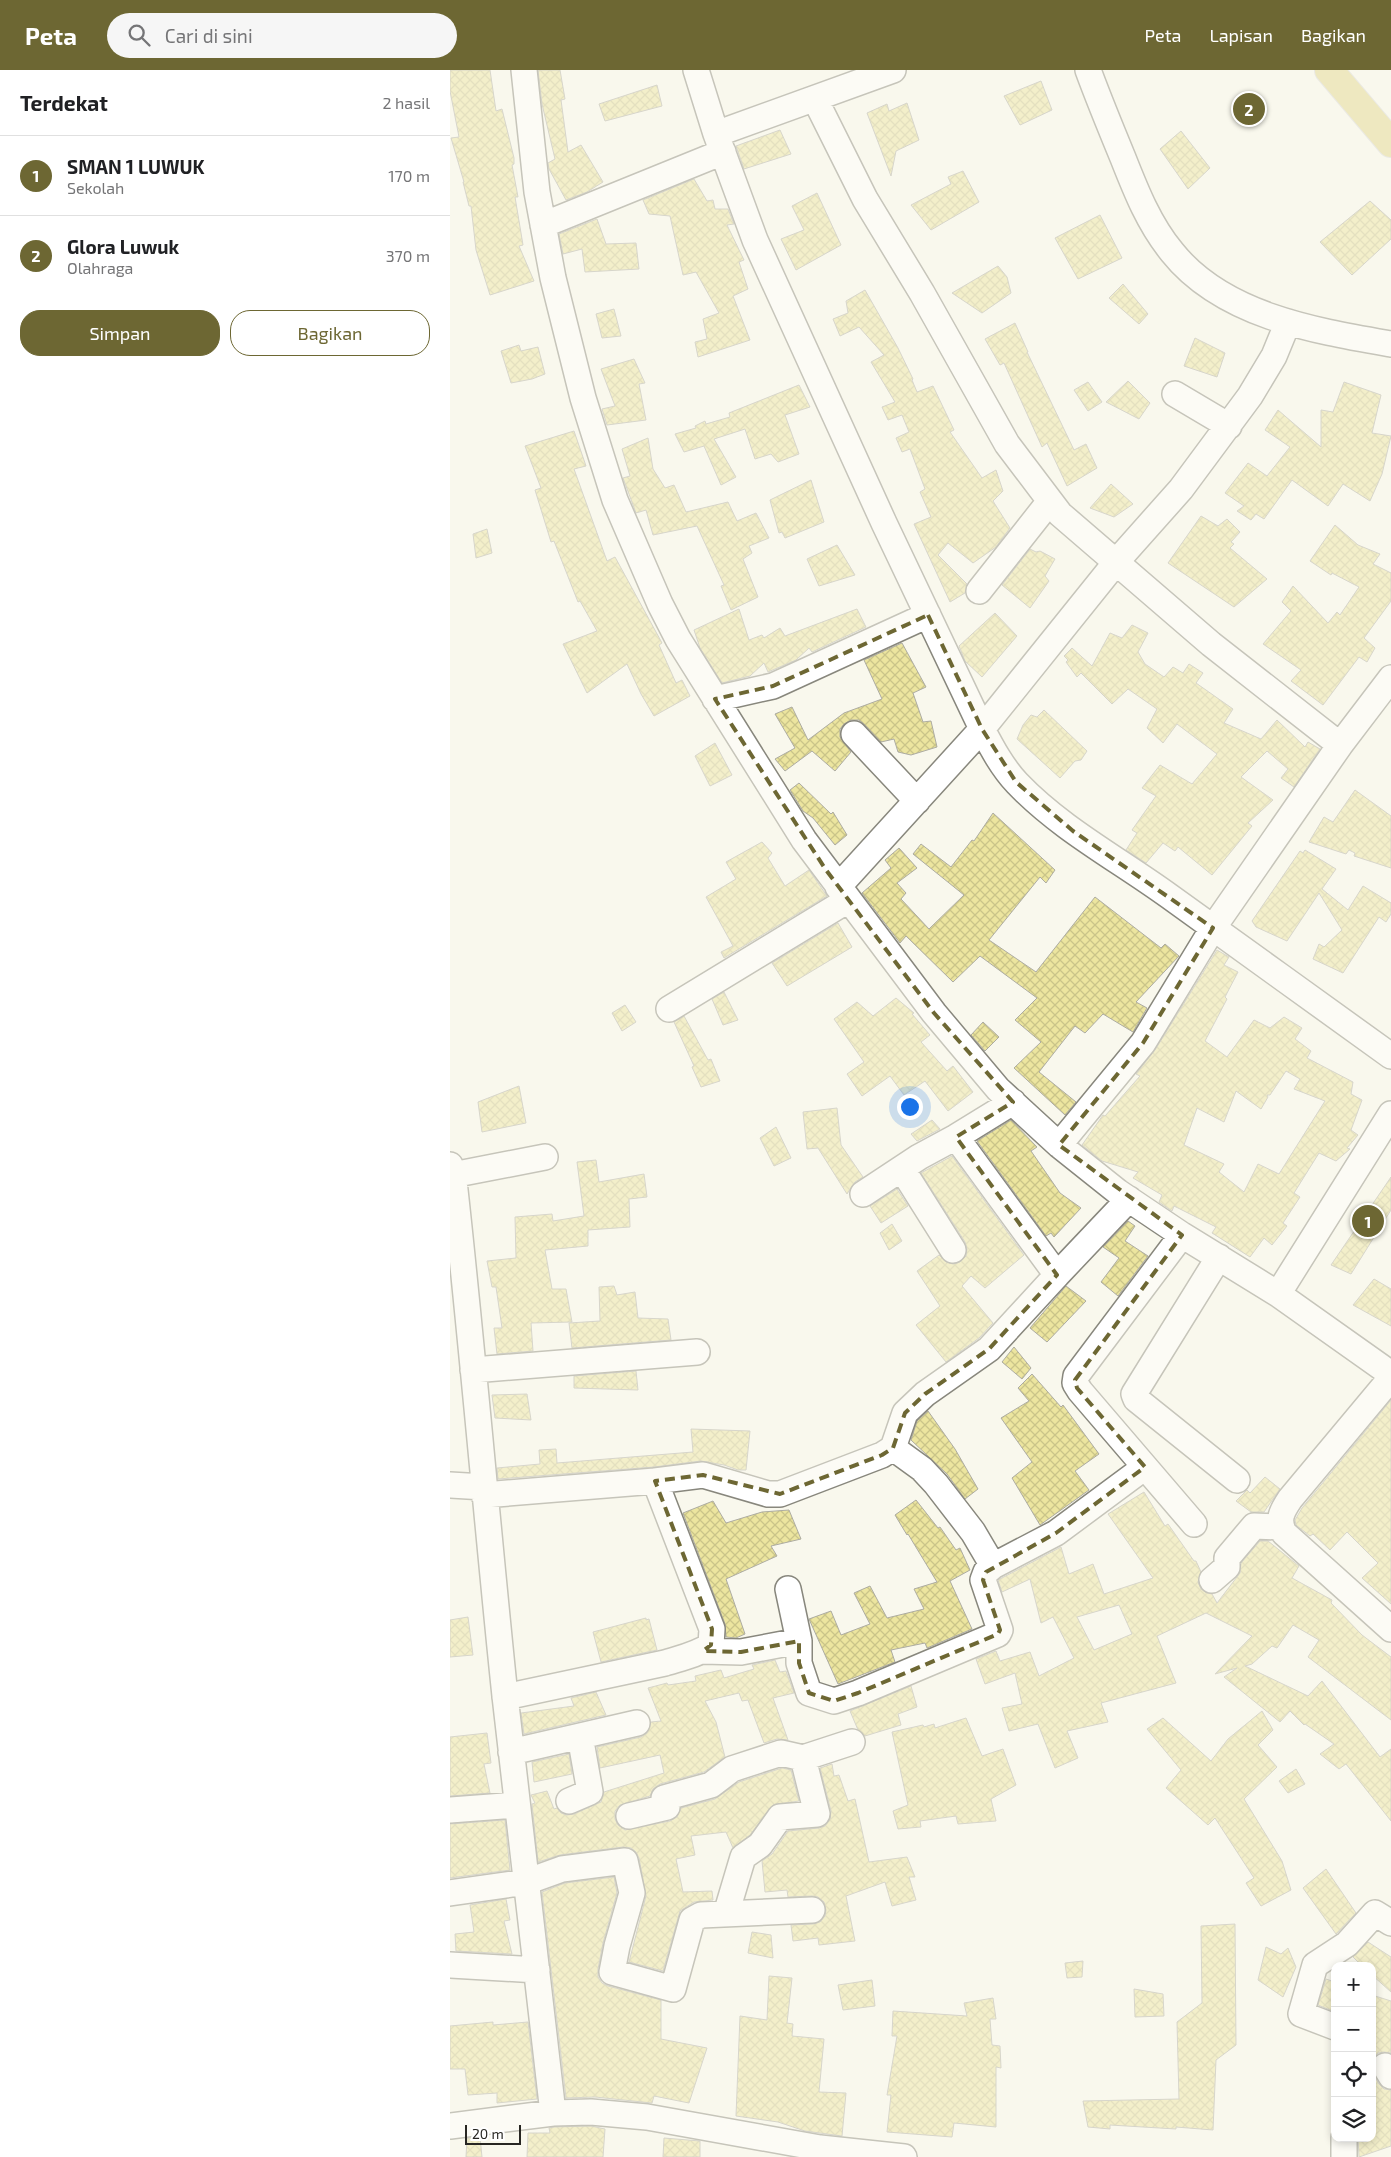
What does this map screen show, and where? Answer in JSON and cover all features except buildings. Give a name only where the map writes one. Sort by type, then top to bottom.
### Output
[{"type":"highway","points":[[1329,70],[1391,143]]},
{"type":"street","points":[[524,70],[537,192],[553,278],[583,398],[615,500],[664,613],[678,639],[804,840],[934,1013],[998,1089],[1059,1144],[1129,1199],[1218,1258],[1278,1294],[1391,1376],[1290,1499],[1282,1510],[1280,1519],[1284,1533],[1391,1629]]},
{"type":"street","points":[[696,70],[755,240],[928,615],[997,757],[1016,782],[1039,804],[1074,831],[1214,928],[1391,1056]]},
{"type":"street","points":[[543,225],[815,99],[893,70]]},
{"type":"street","points":[[1088,70],[1144,209],[1173,254],[1194,275],[1236,302],[1288,322],[1391,344]]},
{"type":"street","points":[[815,99],[865,199],[922,293],[1007,444],[1060,514],[1117,561],[1211,644],[1340,745]]},
{"type":"street","points":[[669,1009],[843,893],[916,801],[982,729],[1117,561],[1181,489],[1229,426],[1274,356],[1288,322]]},
{"type":"street","points":[[1175,394],[1229,426]]},
{"type":"street","points":[[979,591],[1050,501]]},
{"type":"street","points":[[715,699],[773,686],[928,615]]},
{"type":"street","points":[[1059,1144],[1143,1043],[1214,928],[1340,745],[1391,678]]},
{"type":"street","points":[[854,734],[916,801]]},
{"type":"street","points":[[863,1194],[1013,1102]]},
{"type":"street","points":[[1278,1294],[1391,1114]]},
{"type":"street","points":[[956,1137],[1057,1275]]},
{"type":"street","points":[[545,1158],[451,1170],[459,1314],[473,1370],[505,1697],[553,2113]]},
{"type":"street","points":[[902,1169],[953,1250]]},
{"type":"street","points":[[450,1485],[484,1491],[655,1481],[703,1475],[768,1494],[780,1494],[882,1455],[893,1448],[906,1413],[925,1394],[990,1349],[1129,1199]]},
{"type":"street","points":[[1182,1235],[1076,1380],[1077,1388],[1194,1524]]},
{"type":"street","points":[[1218,1258],[1134,1394],[1136,1399],[1237,1480]]},
{"type":"street","points":[[473,1370],[697,1352]]},
{"type":"street","points":[[893,1448],[922,1469],[936,1484],[972,1532],[993,1566]]},
{"type":"street","points":[[788,1589],[800,1641],[799,1663],[809,1693],[834,1701],[858,1694],[1000,1632],[983,1580],[986,1572],[993,1566],[1056,1533],[1145,1467]]},
{"type":"street","points":[[655,1481],[712,1629],[711,1645],[703,1651]]},
{"type":"street","points":[[1212,1580],[1226,1567],[1227,1558],[1254,1526],[1281,1527]]},
{"type":"street","points":[[505,1697],[665,1663],[703,1651],[741,1652],[800,1641]]},
{"type":"street","points":[[511,1752],[637,1723]]},
{"type":"street","points":[[569,1801],[590,1792],[580,1736]]},
{"type":"street","points":[[629,1816],[667,1807],[664,1798],[711,1784],[732,1768],[782,1753],[802,1758],[852,1742]]},
{"type":"street","points":[[726,1914],[743,1857],[760,1845],[780,1817],[817,1814],[802,1758]]},
{"type":"street","points":[[450,1810],[517,1805]]},
{"type":"street","points":[[450,1893],[526,1882],[562,1869],[625,1861],[632,1893],[617,1946],[612,1972],[673,1989],[692,1920],[702,1915],[812,1910]]},
{"type":"street","points":[[1331,2025],[1301,2014],[1315,1965],[1347,1944],[1375,1913],[1391,1923]]},
{"type":"street","points":[[450,1965],[537,1970]]},
{"type":"street","points":[[450,2126],[553,2113],[591,2112],[648,2117],[820,2148],[904,2157]]},
{"type":"street","points":[[1344,2142],[1344,2157]]},
{"type":"highlighted area","points":[[928,615],[982,729],[1016,782],[1073,831],[1213,928],[1143,1043],[1059,1145],[1182,1235],[1075,1380],[1077,1388],[1145,1467],[1056,1533],[986,1572],[983,1580],[1000,1630],[998,1634],[858,1693],[834,1701],[809,1693],[799,1663],[799,1641],[741,1652],[703,1651],[711,1645],[712,1629],[655,1481],[703,1475],[780,1494],[882,1455],[893,1448],[905,1413],[925,1394],[989,1349],[1057,1275],[956,1137],[1013,1102],[934,1013],[826,870],[715,699],[773,686]]},
{"type":"place","name":"Glora Luwuk","points":[[1249,109]]},
{"type":"place","name":"SMAN 1 LUWUK","points":[[1368,1221]]}]
